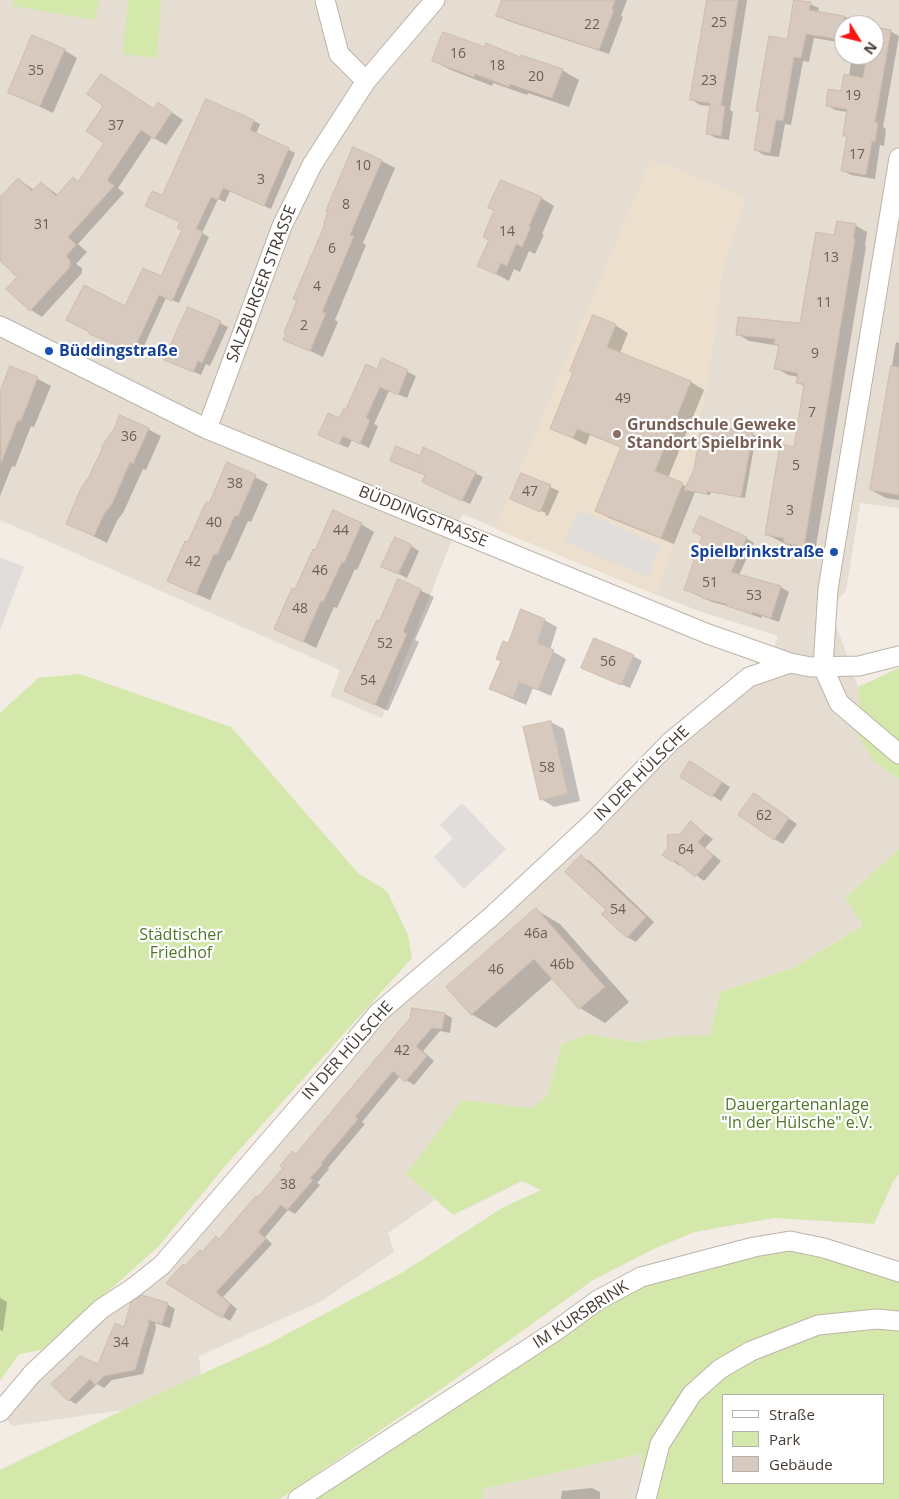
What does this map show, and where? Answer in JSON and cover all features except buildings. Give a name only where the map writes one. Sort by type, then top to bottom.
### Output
[{"type":"street","points":[[325,0],[339,54],[366,81]]},
{"type":"street","name":"SALZBURGER STRASSE","points":[[207,429],[282,226],[312,165],[366,81],[435,0]]},
{"type":"street","points":[[899,158],[828,589],[823,667],[838,703],[899,754]]},
{"type":"street","name":"BÜDDINGSTRASSE","points":[[0,326],[207,429],[708,634],[790,663],[811,667],[859,666],[899,656]]},
{"type":"street","name":"IN DER HÜLSCHE","points":[[0,1412],[32,1374],[101,1309],[133,1288],[162,1265],[334,1066],[378,1012],[499,910],[591,824],[670,742],[749,677],[790,663]]},
{"type":"street","name":"IM KURSBRINK","points":[[298,1499],[557,1330],[598,1300],[641,1277],[754,1247],[790,1241],[824,1248],[899,1272]]},
{"type":"street","points":[[646,1499],[660,1444],[692,1394],[720,1369],[752,1351],[818,1324],[877,1319],[899,1321]]},
{"type":"shaded area","points":[[0,0],[899,0],[899,508],[860,503],[846,591],[838,599],[835,621],[858,687],[860,709],[874,762],[899,779],[899,849],[845,898],[864,924],[795,967],[720,992],[710,1035],[678,1036],[635,1042],[588,1034],[562,1044],[547,1095],[532,1108],[462,1100],[407,1174],[435,1200],[388,1233],[394,1252],[320,1302],[199,1356],[201,1375],[123,1410],[12,1426],[3,1415],[124,1299],[381,1020],[431,983],[504,916],[565,856],[610,818],[664,757],[722,707],[764,678],[778,636],[699,611],[657,595],[462,514],[382,718],[330,696],[340,670],[0,520]]},
{"type":"shaded area","name":"Grundschule Geweke Standort Spielbrink","points":[[651,159],[746,197],[723,270],[712,356],[684,512],[657,595],[495,529]]},
{"type":"shaded area","points":[[579,510],[661,546],[648,577],[565,542]]},
{"type":"shaded area","points":[[0,557],[24,567],[0,630]]},
{"type":"shaded area","points":[[462,803],[506,849],[464,889],[434,857],[453,838],[440,825]]},
{"type":"shaded area","points":[[641,1454],[644,1499],[483,1499],[483,1489]]},
{"type":"green space","points":[[14,0],[99,0],[95,20],[13,6]]},
{"type":"green space","points":[[128,0],[161,0],[157,58],[123,54]]},
{"type":"green space","points":[[899,668],[899,779],[874,762],[850,721],[860,709],[858,687]]},
{"type":"green space","name":"Städtischer Friedhof","points":[[80,674],[231,727],[358,873],[387,891],[408,935],[412,958],[232,1158],[158,1247],[42,1350],[19,1354],[0,1381],[0,713],[38,678]]},
{"type":"green space","name":"Dauergartenanlage \"In der Hülsche\" e.V.","points":[[899,849],[899,1174],[893,1182],[874,1224],[774,1218],[695,1232],[656,1248],[593,1280],[457,1378],[280,1499],[0,1499],[0,1470],[123,1410],[270,1343],[403,1272],[502,1208],[541,1190],[522,1181],[453,1215],[406,1174],[462,1100],[532,1108],[547,1095],[562,1044],[588,1034],[635,1042],[678,1036],[710,1035],[720,992],[795,967],[863,925],[845,898]]},
{"type":"green space","points":[[792,1244],[899,1279],[899,1499],[644,1499],[641,1454],[483,1489],[483,1499],[309,1499],[339,1477],[601,1310],[648,1283]]},
{"type":"place","name":"Büddingstraße","points":[[49,351]]},
{"type":"place","name":"Grundschule Geweke Standort Spielbrink","points":[[617,434]]},
{"type":"place","name":"Spielbrinkstraße","points":[[834,552]]}]
